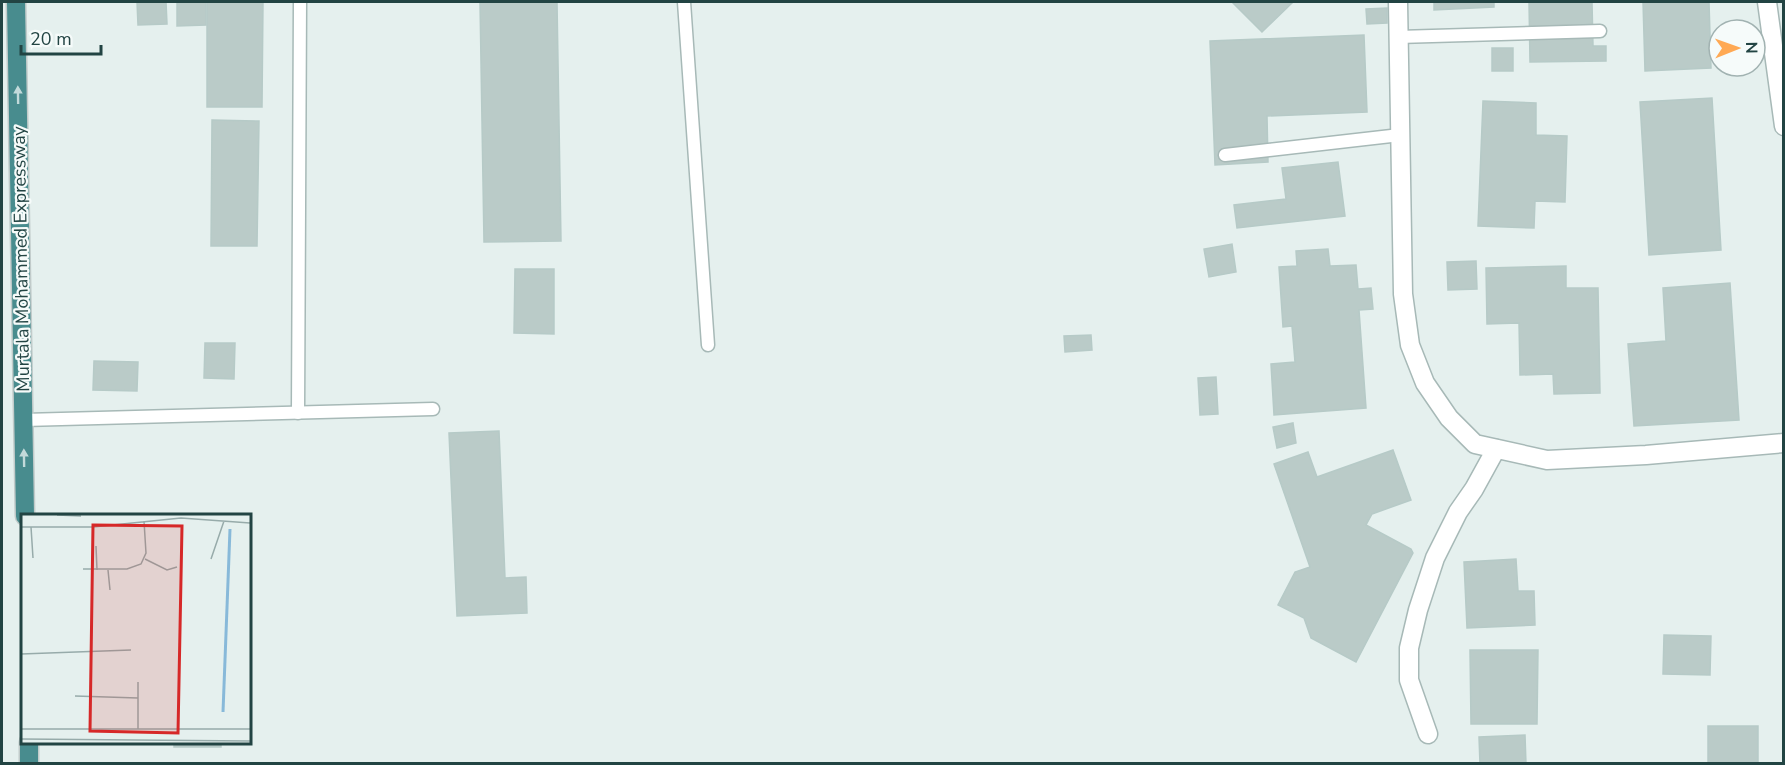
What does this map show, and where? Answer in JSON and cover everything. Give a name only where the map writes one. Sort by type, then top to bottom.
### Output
[{"type":"highway","name":"Murtala Mohammed Expressway","points":[[16,2],[25,514]]},
{"type":"highway","points":[[29,744],[29,764]]},
{"type":"street","points":[[1398,2],[1403,294],[1410,345],[1425,383],[1449,418],[1475,444],[1547,460],[1646,455],[1784,443]]},
{"type":"street","points":[[1767,2],[1784,126]]},
{"type":"street","points":[[1428,734],[1409,680],[1409,648],[1418,610],[1435,558],[1458,512],[1474,489],[1496,449]]},
{"type":"lane","points":[[298,412],[300,2]]},
{"type":"lane","points":[[684,2],[708,345]]},
{"type":"lane","points":[[1398,37],[1600,31]]},
{"type":"lane","points":[[1225,155],[1400,135]]},
{"type":"lane","points":[[24,420],[433,409]]},
{"type":"building","points":[[137,2],[166,2],[167,24],[138,25]]},
{"type":"building","points":[[177,2],[206,2],[206,25],[177,26]]},
{"type":"building","points":[[207,2],[263,2],[262,107],[207,107]]},
{"type":"building","points":[[480,2],[557,2],[561,241],[484,242]]},
{"type":"building","points":[[1232,2],[1293,2],[1262,32]]},
{"type":"building","points":[[1434,2],[1494,2],[1494,7],[1434,10]]},
{"type":"building","points":[[1529,2],[1592,2],[1593,46],[1606,46],[1606,61],[1530,62]]},
{"type":"building","points":[[1643,2],[1709,2],[1707,68],[1645,71]]},
{"type":"building","points":[[1387,8],[1387,23],[1367,24],[1366,9]]},
{"type":"building","points":[[1364,35],[1367,112],[1267,116],[1268,162],[1215,165],[1210,41]]},
{"type":"building","points":[[1492,48],[1513,48],[1513,71],[1492,71]]},
{"type":"building","points":[[1712,98],[1721,250],[1649,255],[1640,102]]},
{"type":"building","points":[[1483,101],[1536,103],[1536,135],[1567,136],[1565,202],[1535,201],[1534,228],[1478,226]]},
{"type":"building","points":[[212,120],[259,121],[257,246],[211,246]]},
{"type":"building","points":[[1338,162],[1345,216],[1237,228],[1234,205],[1286,199],[1282,168]]},
{"type":"building","points":[[1232,244],[1236,272],[1209,277],[1204,249]]},
{"type":"building","points":[[1328,249],[1330,266],[1356,265],[1358,289],[1371,288],[1373,309],[1359,310],[1366,408],[1274,415],[1271,364],[1295,362],[1292,326],[1283,327],[1279,267],[1297,266],[1296,251]]},
{"type":"building","points":[[1476,261],[1477,289],[1448,290],[1447,262]]},
{"type":"building","points":[[1566,266],[1566,288],[1598,288],[1600,393],[1554,394],[1553,374],[1520,375],[1519,323],[1487,324],[1486,268]]},
{"type":"building","points":[[515,269],[554,269],[554,334],[514,333]]},
{"type":"building","points":[[1730,283],[1739,420],[1634,426],[1628,344],[1666,341],[1663,288]]},
{"type":"building","points":[[1091,335],[1092,350],[1065,352],[1064,336]]},
{"type":"building","points":[[205,343],[235,343],[234,379],[204,378]]},
{"type":"building","points":[[94,361],[138,362],[137,391],[93,390]]},
{"type":"building","points":[[1216,377],[1218,414],[1200,415],[1198,378]]},
{"type":"building","points":[[1293,423],[1296,443],[1277,448],[1273,427]]},
{"type":"building","points":[[499,431],[505,578],[526,577],[527,613],[457,616],[449,433]]},
{"type":"building","points":[[1393,450],[1411,500],[1372,514],[1366,525],[1411,549],[1413,553],[1356,662],[1311,638],[1304,618],[1278,605],[1295,572],[1310,567],[1274,464],[1308,452],[1317,477]]},
{"type":"building","points":[[1516,559],[1518,591],[1534,591],[1535,625],[1467,628],[1464,562]]},
{"type":"building","points":[[1664,635],[1711,636],[1710,675],[1663,674]]},
{"type":"building","points":[[1470,650],[1538,650],[1537,724],[1471,724]]},
{"type":"building","points":[[1708,726],[1758,726],[1758,763],[1708,764]]},
{"type":"building","points":[[1525,735],[1526,764],[1480,764],[1479,737]]},
{"type":"building","points":[[174,744],[221,744],[221,747],[174,747]]}]
